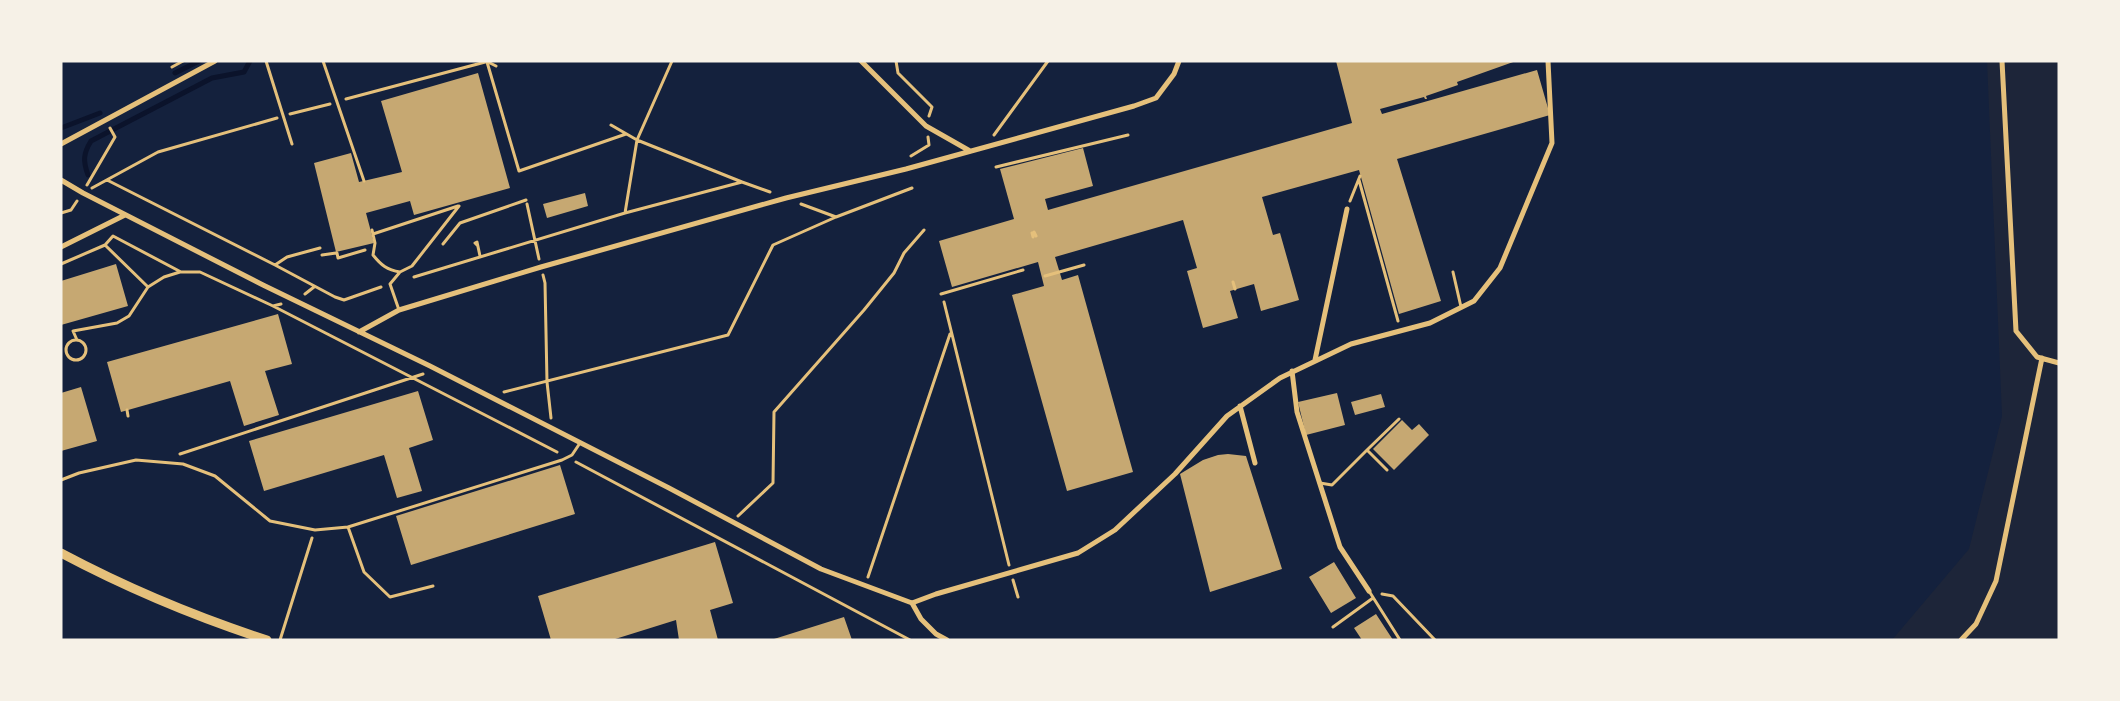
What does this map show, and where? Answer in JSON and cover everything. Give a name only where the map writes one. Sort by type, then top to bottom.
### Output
[{"type":"main road","points":[[61,553],[106,577],[147,595],[267,640]]},
{"type":"street","points":[[61,144],[215,61]]},
{"type":"street","points":[[861,61],[926,126],[970,152]]},
{"type":"street","points":[[359,332],[399,310],[541,268],[786,198],[970,152],[1134,106],[1156,98],[1174,74],[1179,61]]},
{"type":"street","points":[[912,603],[936,594],[1078,553],[1115,530],[1175,474],[1227,416],[1292,371],[1351,344],[1430,323],[1474,301],[1500,268],[1552,143],[1548,61]]},
{"type":"street","points":[[2002,61],[2016,331],[2037,357],[2059,363]]},
{"type":"street","points":[[61,180],[82,193],[295,301],[552,428],[821,568],[912,603],[921,619],[936,634],[947,640]]},
{"type":"street","points":[[1314,360],[1347,209]]},
{"type":"street","points":[[61,246],[125,215]]},
{"type":"street","points":[[1962,640],[1976,624],[1996,580],[2042,358]]},
{"type":"street","points":[[1292,371],[1297,412],[1340,547],[1369,591]]},
{"type":"street","points":[[1240,406],[1255,463]]},
{"type":"lane","points":[[266,61],[292,144]]},
{"type":"lane","points":[[324,61],[364,181]]},
{"type":"lane","points":[[399,310],[390,284],[400,272],[412,266],[459,206],[373,232],[374,255],[379,263],[389,270],[400,272]]},
{"type":"lane","points":[[1453,272],[1461,308]]},
{"type":"lane","points":[[1318,482],[1332,485],[1399,419]]},
{"type":"lane","points":[[61,480],[79,473],[136,460],[183,464],[215,476],[270,521],[315,530],[348,527],[567,457],[572,455],[580,443]]},
{"type":"lane","points":[[1367,450],[1387,470]]},
{"type":"lane","points":[[348,527],[364,572],[390,597],[433,586]]},
{"type":"lane","points":[[1369,591],[1400,640]]},
{"type":"lane","points":[[1333,627],[1373,598]]},
{"type":"path","points":[[172,67],[183,61]]},
{"type":"path","points":[[624,213],[637,140],[672,61]]},
{"type":"path","points":[[896,61],[898,72],[932,107],[926,126],[929,144],[906,159],[906,168]]},
{"type":"path","points":[[985,148],[1048,61]]},
{"type":"path","points":[[488,62],[519,172],[626,134]]},
{"type":"path","points":[[496,66],[488,62],[473,63],[158,152],[107,180],[344,300],[535,239],[742,182]]},
{"type":"path","points":[[611,125],[637,140],[836,217]]},
{"type":"path","points":[[82,193],[115,137],[110,129]]},
{"type":"path","points":[[996,167],[1128,135]]},
{"type":"path","points":[[1347,209],[1360,178],[1397,316]]},
{"type":"path","points":[[489,396],[728,335],[773,245],[836,217],[912,188]]},
{"type":"path","points":[[460,223],[526,202],[545,283],[547,382],[552,428]]},
{"type":"path","points":[[61,213],[71,210]]},
{"type":"path","points":[[732,521],[773,483],[774,412],[864,310],[894,273],[904,253],[924,230]]},
{"type":"path","points":[[61,264],[105,245],[113,236],[181,272]]},
{"type":"path","points":[[105,245],[148,287]]},
{"type":"path","points":[[476,245],[480,256]]},
{"type":"path","points":[[275,264],[287,257],[320,248]]},
{"type":"path","points":[[322,255],[336,253],[338,258],[374,248]]},
{"type":"path","points":[[1045,276],[1084,265]]},
{"type":"path","points":[[942,294],[1023,270]]},
{"type":"path","points":[[77,340],[74,330],[117,323],[129,316],[148,287],[164,277],[181,272],[200,272],[273,306],[567,457],[910,640]]},
{"type":"path","points":[[1233,282],[1235,289]]},
{"type":"path","points":[[257,303],[263,301]]},
{"type":"path","points":[[273,306],[295,301]]},
{"type":"path","points":[[944,302],[950,334],[1018,596]]},
{"type":"path","points":[[866,586],[950,334]]},
{"type":"path","points":[[77,340],[83,342],[86,347],[84,356],[75,360],[65,353],[68,344],[77,340]]},
{"type":"path","points":[[158,462],[424,374]]},
{"type":"path","points":[[127,410],[128,416]]},
{"type":"path","points":[[280,640],[315,530]]},
{"type":"path","points":[[1369,591],[1393,596],[1435,640]]},
{"type":"shaded area","points":[[1987,61],[2059,61],[2059,640],[1892,640],[1969,549],[2002,416]]},
{"type":"building","points":[[1336,61],[1516,61],[1457,82],[1458,85],[1426,96],[1427,99],[1424,97],[1380,109],[1382,114],[1537,70],[1550,115],[1397,159],[1441,301],[1399,314],[1359,170],[1262,197],[1273,235],[1280,233],[1299,300],[1261,311],[1254,284],[1230,291],[1238,318],[1203,328],[1187,271],[1197,268],[1183,220],[1055,257],[1062,280],[1078,275],[1133,472],[1067,491],[1012,295],[1044,286],[1038,262],[952,287],[939,241],[1014,219],[1000,169],[1083,148],[1093,186],[1045,199],[1048,210],[1352,123]]},
{"type":"building","points":[[478,73],[510,188],[414,215],[410,201],[366,213],[374,243],[336,252],[314,163],[351,153],[359,182],[402,172],[381,101]]},
{"type":"building","points":[[585,193],[588,206],[547,218],[543,204]]},
{"type":"building","points":[[116,264],[128,306],[61,325],[61,281]]},
{"type":"building","points":[[278,314],[292,364],[265,371],[279,415],[244,426],[230,381],[121,412],[107,362]]},
{"type":"building","points":[[81,387],[97,441],[61,451],[61,393]]},
{"type":"building","points":[[418,391],[433,440],[409,448],[422,491],[397,498],[384,455],[264,491],[249,441]]},
{"type":"building","points":[[1337,393],[1345,425],[1306,435],[1298,402]]},
{"type":"building","points":[[1381,394],[1385,407],[1355,415],[1351,402]]},
{"type":"building","points":[[1402,420],[1412,430],[1419,424],[1429,435],[1394,470],[1373,449]]},
{"type":"building","points":[[1228,454],[1246,456],[1282,569],[1210,592],[1180,474],[1203,460]]},
{"type":"building","points":[[560,465],[575,514],[411,565],[396,516]]},
{"type":"building","points":[[715,542],[733,603],[710,610],[718,640],[679,640],[676,620],[612,640],[551,640],[538,596]]},
{"type":"building","points":[[1334,562],[1356,598],[1331,613],[1309,577]]},
{"type":"building","points":[[1376,614],[1393,640],[1362,640],[1354,628]]},
{"type":"building","points":[[844,617],[852,640],[774,640],[774,639]]},
{"type":"waterway","points":[[175,73],[199,61]]},
{"type":"waterway","points":[[88,175],[85,158],[86,150],[91,141],[212,78],[244,72],[250,61]]},
{"type":"waterway","points":[[61,128],[100,113]]}]
